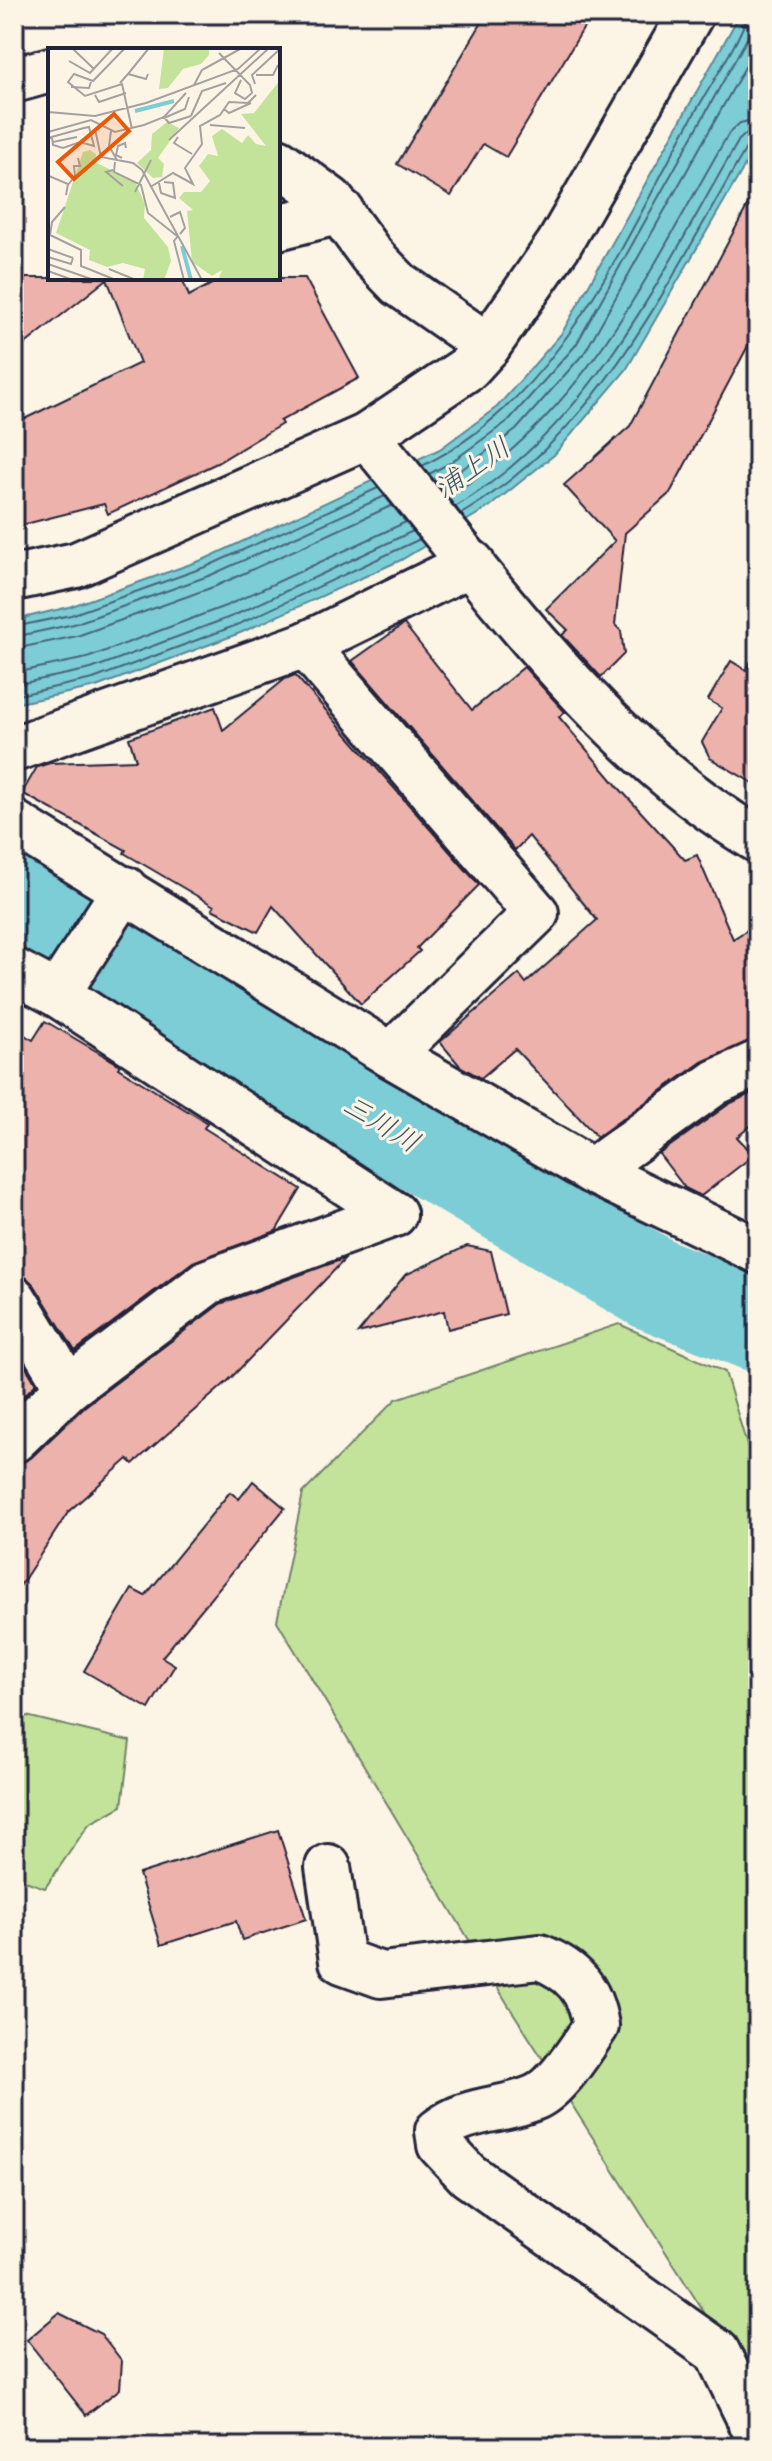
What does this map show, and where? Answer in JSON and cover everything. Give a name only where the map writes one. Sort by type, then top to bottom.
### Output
[{"type":"street","points":[[14,578],[76,565],[367,436],[468,368],[488,346],[559,244],[691,14]]},
{"type":"street","points":[[14,80],[48,71]]},
{"type":"street","points":[[280,162],[307,180],[341,211],[372,256],[399,284],[488,346]]},
{"type":"street","points":[[280,226],[341,211]]},
{"type":"street","points":[[367,436],[554,663],[665,773],[718,817],[758,840]]},
{"type":"street","points":[[14,749],[305,645],[469,559]]},
{"type":"street","points":[[305,645],[536,913],[391,1055]]},
{"type":"street","points":[[14,823],[391,1055],[592,1171],[758,1251]]},
{"type":"street","points":[[57,994],[125,889]]},
{"type":"street","points":[[14,971],[57,994],[394,1214],[208,1282],[68,1388],[14,1440]]},
{"type":"street","points":[[592,1171],[716,1082],[758,1063]]},
{"type":"street","points":[[14,1299],[68,1388]]},
{"type":"street","points":[[328,1867],[342,1961],[381,1975],[540,1957],[562,1966],[578,1980],[592,2003],[596,2026],[572,2062],[539,2096],[455,2117],[438,2131],[440,2145],[468,2175],[717,2352],[758,2436]]},
{"type":"green space","points":[[619,1324],[725,1372],[758,1482],[758,2397],[507,2003],[277,1621],[303,1493],[396,1399]]},
{"type":"green space","points":[[22,1715],[130,1741],[122,1806],[89,1824],[45,1888],[14,1877],[14,1740]]},
{"type":"water","name":"浦上川","points":[[740,14],[758,14],[758,143],[626,370],[554,455],[489,507],[401,560],[240,633],[96,687],[14,704],[14,620],[69,607],[205,559],[440,449],[497,407],[562,333]]},
{"type":"building","points":[[487,14],[592,14],[506,157],[483,144],[451,196],[397,164]]},
{"type":"building","points":[[758,186],[758,327],[670,493],[625,533],[615,625],[621,631],[624,654],[601,677],[562,635],[568,630],[546,609],[615,541],[564,485],[630,426]]},
{"type":"building","points":[[14,278],[106,280],[14,353]]},
{"type":"building","points":[[305,278],[359,378],[280,421],[282,424],[217,463],[108,514],[104,504],[14,527],[14,424],[140,363],[107,280],[183,280],[189,296],[219,280]]},
{"type":"building","points":[[404,624],[472,710],[524,667],[565,712],[559,717],[685,860],[697,855],[733,939],[758,923],[758,1038],[702,1062],[597,1137],[515,1049],[481,1078],[460,1066],[440,1042],[519,974],[526,983],[597,920],[529,836],[515,850],[352,661]]},
{"type":"building","points":[[758,649],[758,786],[710,758],[702,742],[722,708],[708,700],[731,661],[746,670]]},
{"type":"building","points":[[295,675],[479,885],[417,948],[420,951],[361,1004],[273,906],[258,932],[212,909],[214,906],[124,853],[126,850],[22,793],[37,767],[50,763],[136,760],[129,738],[215,707],[223,730],[285,679]]},
{"type":"building","points":[[45,1021],[120,1065],[118,1068],[207,1123],[204,1128],[301,1189],[276,1231],[193,1262],[75,1351],[35,1286],[27,1278],[14,1274],[14,1029],[33,1040]]},
{"type":"building","points":[[758,1090],[758,1120],[737,1137],[754,1155],[701,1196],[685,1188],[659,1154],[729,1104]]},
{"type":"building","points":[[467,1246],[491,1251],[506,1314],[448,1329],[444,1311],[358,1333],[405,1275]]},
{"type":"building","points":[[346,1258],[228,1381],[133,1464],[128,1459],[69,1511],[14,1595],[14,1464],[31,1458],[84,1407],[220,1304]]},
{"type":"building","points":[[14,1347],[36,1384],[14,1405]]},
{"type":"building","points":[[253,1481],[285,1508],[162,1657],[175,1665],[149,1709],[84,1671],[132,1589],[145,1596],[230,1492],[239,1499]]},
{"type":"building","points":[[278,1830],[306,1919],[242,1940],[236,1921],[161,1945],[139,1874]]},
{"type":"building","points":[[59,2313],[101,2334],[122,2361],[120,2389],[86,2415],[27,2340]]},
{"type":"waterway","name":"三川川","points":[[14,904],[654,1284],[758,1325]]}]
